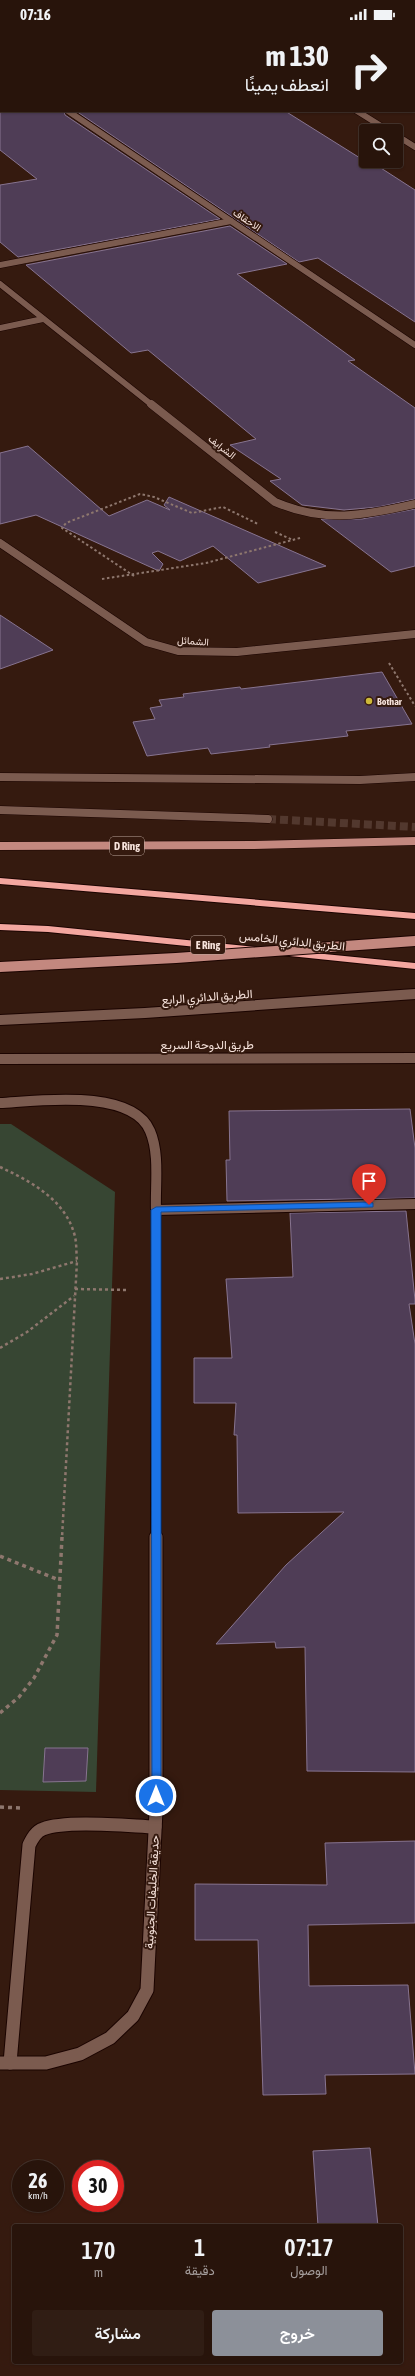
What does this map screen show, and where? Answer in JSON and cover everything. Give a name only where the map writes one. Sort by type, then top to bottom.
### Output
[{"type":"highway","points":[[0,880],[415,916]]},
{"type":"highway","name":"الطريق الدائري الخامس","points":[[0,927],[48,929],[415,966]]},
{"type":"main road","name":"D Ring","points":[[0,846],[254,845],[415,840]]},
{"type":"main road","points":[[0,967],[176,958],[415,941]]},
{"type":"street","name":"الاحقاف","points":[[69,112],[415,345]]},
{"type":"street","points":[[358,112],[377,124]]},
{"type":"street","points":[[403,139],[415,147]]},
{"type":"street","points":[[0,265],[231,221]]},
{"type":"street","name":"الشرايف","points":[[0,284],[275,502],[308,515],[351,517],[373,514],[415,504]]},
{"type":"street","points":[[0,328],[43,319]]},
{"type":"street","name":"الشمائل","points":[[0,543],[146,642],[178,651],[237,652],[415,634]]},
{"type":"street","points":[[0,777],[352,780],[415,777]]},
{"type":"street","points":[[0,810],[268,820]]},
{"type":"street","name":"الطريق الدائري الرابع","points":[[0,1020],[145,1013],[415,994]]},
{"type":"street","name":"طريق الدوحة السريع","points":[[0,1059],[84,1057],[415,1058]]},
{"type":"street","name":"حديقة الخليفات الجنوبية","points":[[0,1103],[95,1100],[119,1105],[138,1116],[150,1130],[156,1210],[155,1827],[147,1990],[133,2016],[110,2038],[80,2054],[46,2063],[5,2063]]},
{"type":"street","points":[[156,1210],[415,1204]]},
{"type":"street","points":[[5,2063],[29,1845],[35,1833],[44,1828],[61,1826],[155,1827]]},
{"type":"path","points":[[134,576],[65,531],[63,526],[66,523],[140,494],[148,494],[192,513],[203,513],[214,508],[224,508],[259,524]]},
{"type":"path","points":[[272,530],[293,540]]},
{"type":"path","points":[[61,584],[134,576],[229,558],[300,537]]},
{"type":"path","points":[[375,638],[415,706]]},
{"type":"path","points":[[0,1167],[40,1188],[55,1202],[67,1218],[74,1234],[77,1261],[57,1635],[46,1662],[27,1688],[0,1713]]},
{"type":"path","points":[[0,1279],[32,1274],[77,1261]]},
{"type":"path","points":[[75,1289],[156,1290]]},
{"type":"path","points":[[0,1348],[27,1332],[74,1296]]},
{"type":"path","points":[[0,1556],[59,1580]]},
{"type":"green space","points":[[0,1124],[11,1124],[115,1192],[96,1792],[0,1790]]},
{"type":"building","points":[[0,112],[64,112],[65,115],[220,219],[18,257],[0,242],[0,185],[37,179],[0,150]]},
{"type":"building","points":[[77,112],[287,112],[359,157],[359,168],[381,168],[415,190],[415,322],[318,258],[299,262]]},
{"type":"building","points":[[230,226],[287,264],[237,274],[355,360],[348,361],[415,408],[415,499],[378,507],[344,510],[302,505],[270,481],[281,479],[230,445],[256,439],[148,350],[131,353],[26,265]]},
{"type":"building","points":[[28,446],[109,516],[147,500],[170,510],[164,505],[169,497],[326,566],[258,583],[213,546],[180,561],[158,551],[152,553],[163,564],[159,571],[36,515],[0,524],[0,453]]},
{"type":"building","points":[[415,509],[415,566],[391,572],[321,519],[362,519]]},
{"type":"building","points":[[0,615],[53,650],[0,669]]},
{"type":"building","points":[[382,672],[412,724],[346,731],[348,736],[269,745],[270,747],[211,754],[208,748],[147,756],[133,722],[155,719],[150,708],[162,706],[159,700],[184,697],[183,694],[240,687],[241,689]]},
{"type":"building","points":[[410,1109],[415,1148],[415,1198],[227,1201],[226,1160],[230,1160],[229,1111]]},
{"type":"building","points":[[406,1211],[415,1300],[415,1304],[409,1304],[415,1344],[415,1772],[307,1771],[305,1647],[276,1648],[275,1642],[216,1644],[286,1565],[344,1512],[238,1513],[237,1435],[234,1435],[236,1403],[194,1403],[194,1358],[232,1358],[226,1279],[293,1277],[290,1213]]},
{"type":"building","points":[[45,1748],[88,1748],[86,1781],[43,1782]]},
{"type":"building","points":[[415,1841],[415,1923],[308,1925],[309,1986],[408,1985],[415,2074],[325,2075],[326,2094],[263,2095],[258,1940],[195,1940],[195,1884],[327,1885],[325,1843]]},
{"type":"building","points":[[370,2148],[378,2224],[318,2224],[313,2151]]},
{"type":"tunnel","points":[[268,819],[415,827]]},
{"type":"place","name":"Bothar","points":[[369,701]]},
{"type":"route","points":[[156,1796],[156,1210],[369,1205]]}]
